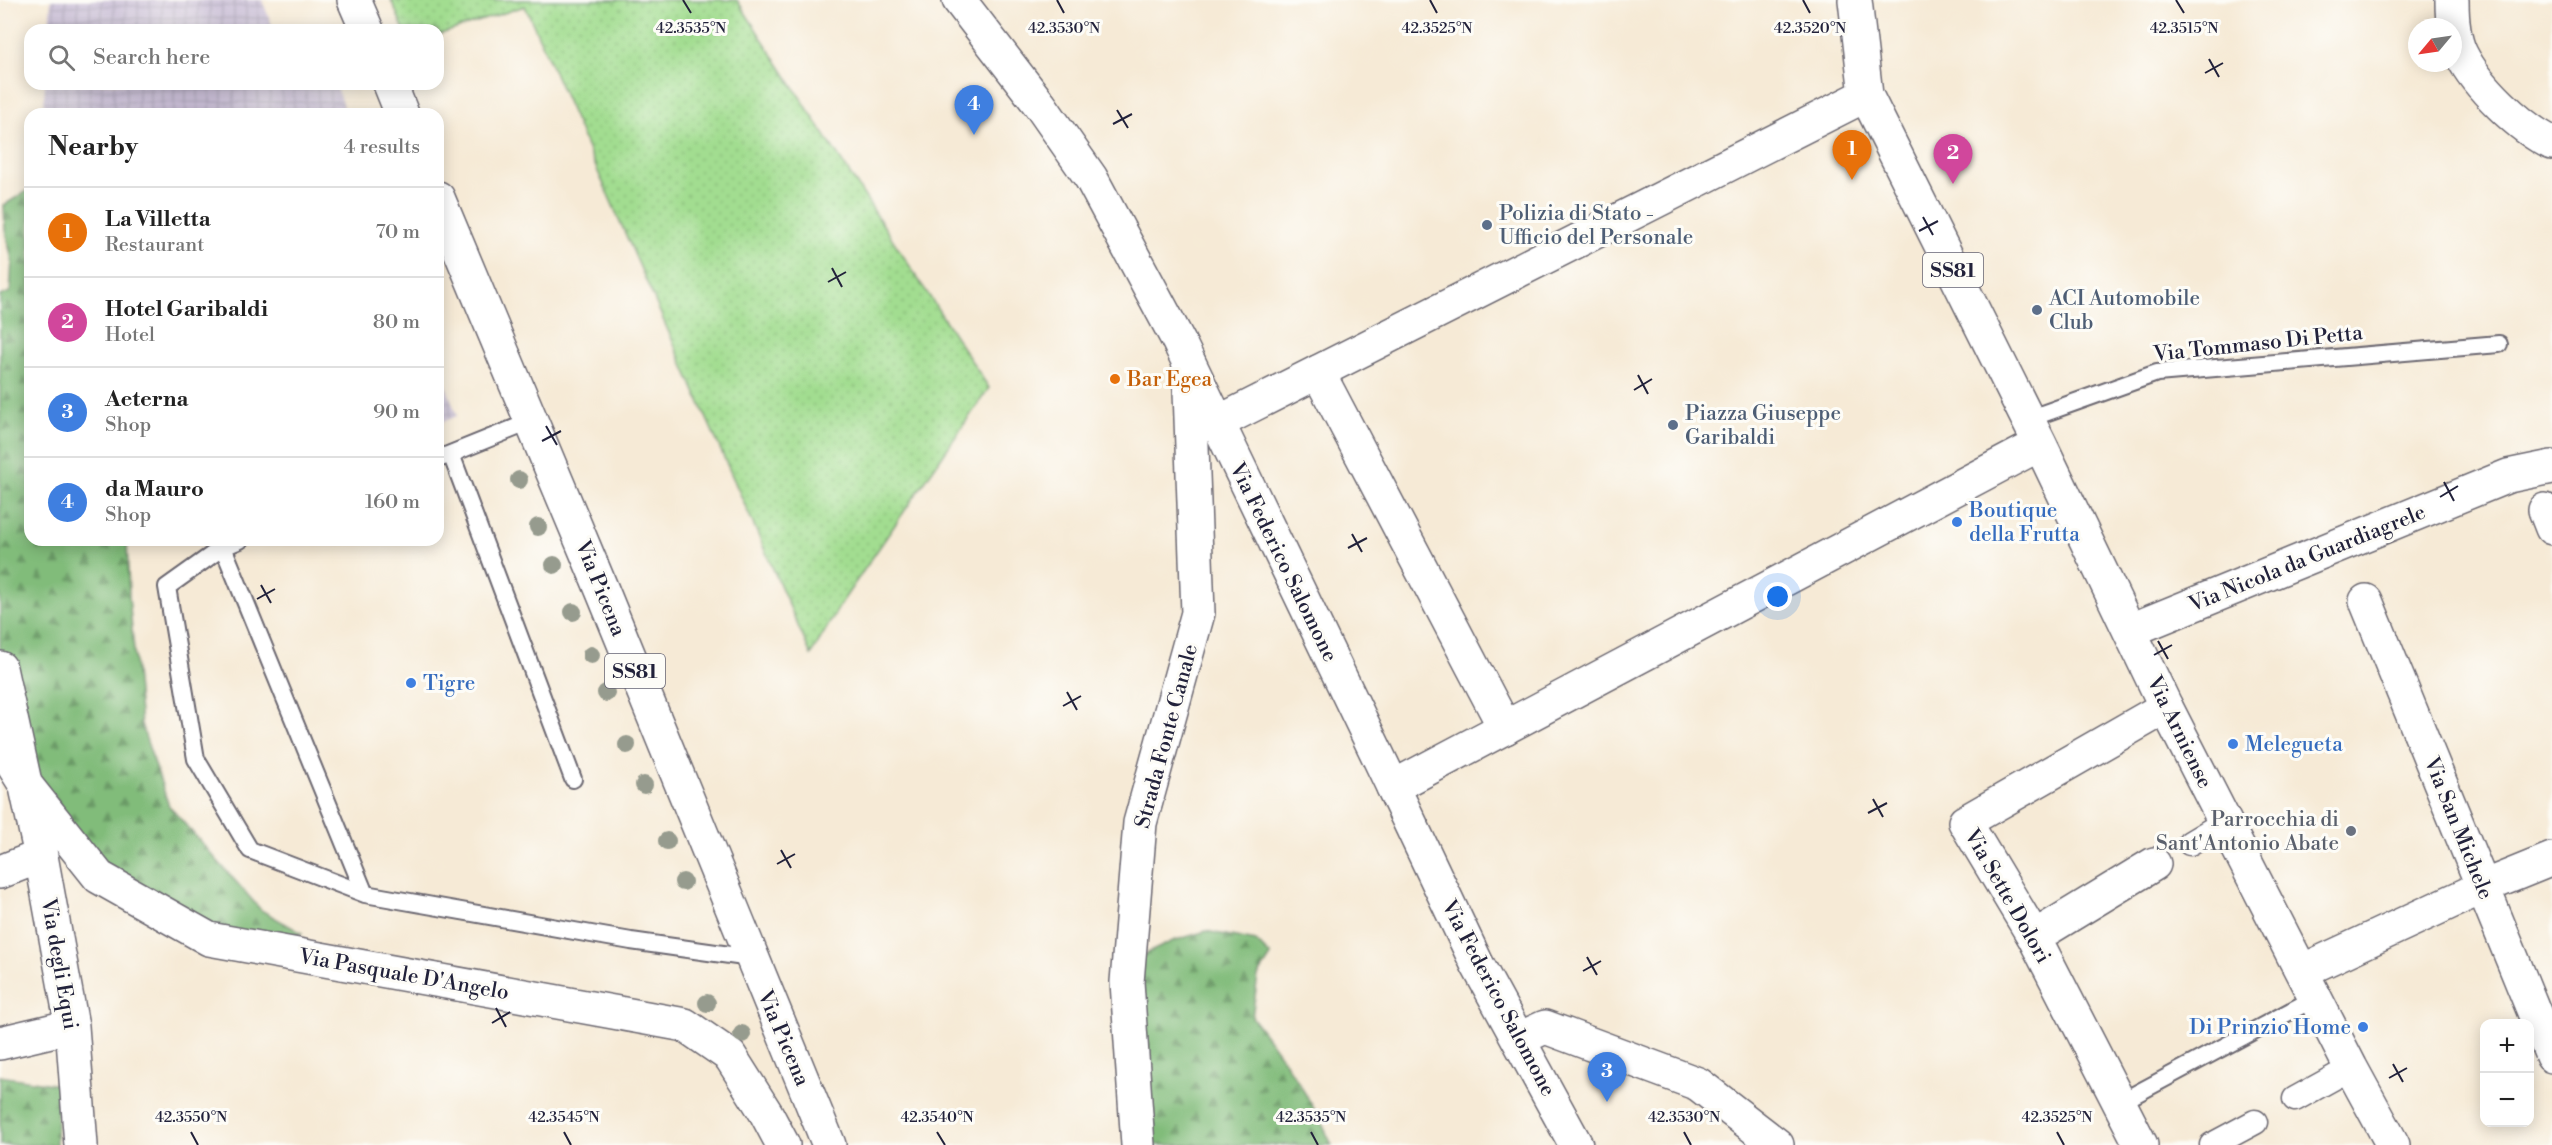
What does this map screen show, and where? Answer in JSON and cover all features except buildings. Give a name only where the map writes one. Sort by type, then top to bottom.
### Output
[{"type":"street","points":[[354,0],[364,24]]},
{"type":"street","name":"Via Federico Salomone","points":[[959,0],[1040,105],[1091,178],[1189,363],[1477,964],[1576,1145]]},
{"type":"street","name":"SS81","points":[[1855,0],[1866,96],[2034,432]]},
{"type":"street","points":[[2452,0],[2451,21],[2461,54],[2493,99],[2539,137],[2552,143]]},
{"type":"street","points":[[392,90],[400,108]]},
{"type":"street","points":[[1217,423],[1866,96]]},
{"type":"street","name":"Via Picena","points":[[444,212],[532,420],[750,958],[829,1145]]},
{"type":"street","name":"Strada Fonte Canale","points":[[1138,1145],[1127,982],[1140,824],[1198,613],[1189,363]]},
{"type":"street","points":[[1318,372],[1505,728]]},
{"type":"street","points":[[1393,787],[1505,728],[2034,432]]},
{"type":"street","name":"Via Arniense","points":[[2034,432],[2166,707],[2351,1068],[2393,1145]]},
{"type":"street","name":"Via Nicola da Guardiagrele","points":[[2131,630],[2508,476],[2552,467]]},
{"type":"street","name":"Via San Michele","points":[[2366,600],[2552,1056]]},
{"type":"street","name":"Via degli Equi","points":[[0,668],[41,856],[72,1026],[81,1145]]},
{"type":"street","name":"Via Sette Dolori","points":[[2141,1145],[2034,937],[1965,822],[2166,707]]},
{"type":"street","points":[[0,744],[25,784]]},
{"type":"street","name":"Via Pasquale D'Angelo","points":[[25,784],[99,877],[210,939],[685,1025],[730,1056],[783,1145]]},
{"type":"street","points":[[2190,843],[2225,822]]},
{"type":"street","points":[[0,872],[41,856]]},
{"type":"street","points":[[2308,984],[2483,887],[2552,859]]},
{"type":"street","points":[[2034,937],[2154,864]]},
{"type":"street","points":[[0,1043],[72,1026]]},
{"type":"street","points":[[1519,1039],[1545,1027],[1698,1084],[1777,1145]]},
{"type":"street","points":[[2295,1099],[2351,1068]]},
{"type":"street","points":[[2212,1145],[2255,1122]]},
{"type":"lane","name":"Via Tommaso Di Petta","points":[[2034,432],[2157,373],[2499,344]]},
{"type":"lane","points":[[532,420],[445,456],[573,779]]},
{"type":"lane","points":[[365,894],[223,547],[167,587],[196,759],[250,850],[365,894],[631,941],[750,958]]},
{"type":"lane","points":[[2119,1103],[2308,984]]},
{"type":"shaded area","points":[[51,0],[262,0],[272,24],[49,24]]},
{"type":"shaded area","points":[[45,90],[337,90],[344,108],[43,108]]},
{"type":"shaded area","points":[[444,380],[457,416],[444,421]]},
{"type":"green space","points":[[391,0],[737,0],[989,388],[842,602],[811,655],[525,6],[444,33],[444,24],[401,24]]},
{"type":"green space","points":[[24,193],[24,546],[127,546],[129,597],[141,724],[169,806],[261,910],[302,933],[273,943],[206,933],[103,870],[0,737],[0,296],[10,292],[12,260],[5,230],[4,205]]},
{"type":"green space","points":[[1206,931],[1256,941],[1271,956],[1258,976],[1252,1017],[1296,1078],[1332,1145],[1143,1145],[1139,957],[1173,941]]},
{"type":"green space","points":[[0,1076],[58,1085],[56,1145],[0,1145]]},
{"type":"place","name":"da Mauro","points":[[974,135]]},
{"type":"place","name":"La Villetta","points":[[1852,180]]},
{"type":"place","name":"Hotel Garibaldi","points":[[1953,184]]},
{"type":"place","name":"Polizia di Stato - Ufficio del Personale","points":[[1487,225]]},
{"type":"place","name":"ACI Automobile Club","points":[[2037,310]]},
{"type":"place","name":"Bar Egea","points":[[1115,379]]},
{"type":"place","name":"Piazza Giuseppe Garibaldi","points":[[1673,425]]},
{"type":"place","name":"Boutique della Frutta","points":[[1957,522]]},
{"type":"place","name":"Tigre","points":[[411,683]]},
{"type":"place","name":"Melegueta","points":[[2233,744]]},
{"type":"place","name":"Parrocchia di Sant'Antonio Abate","points":[[2351,831]]},
{"type":"place","name":"Di Prinzio Home","points":[[2363,1027]]},
{"type":"place","name":"Aeterna","points":[[1607,1102]]}]
